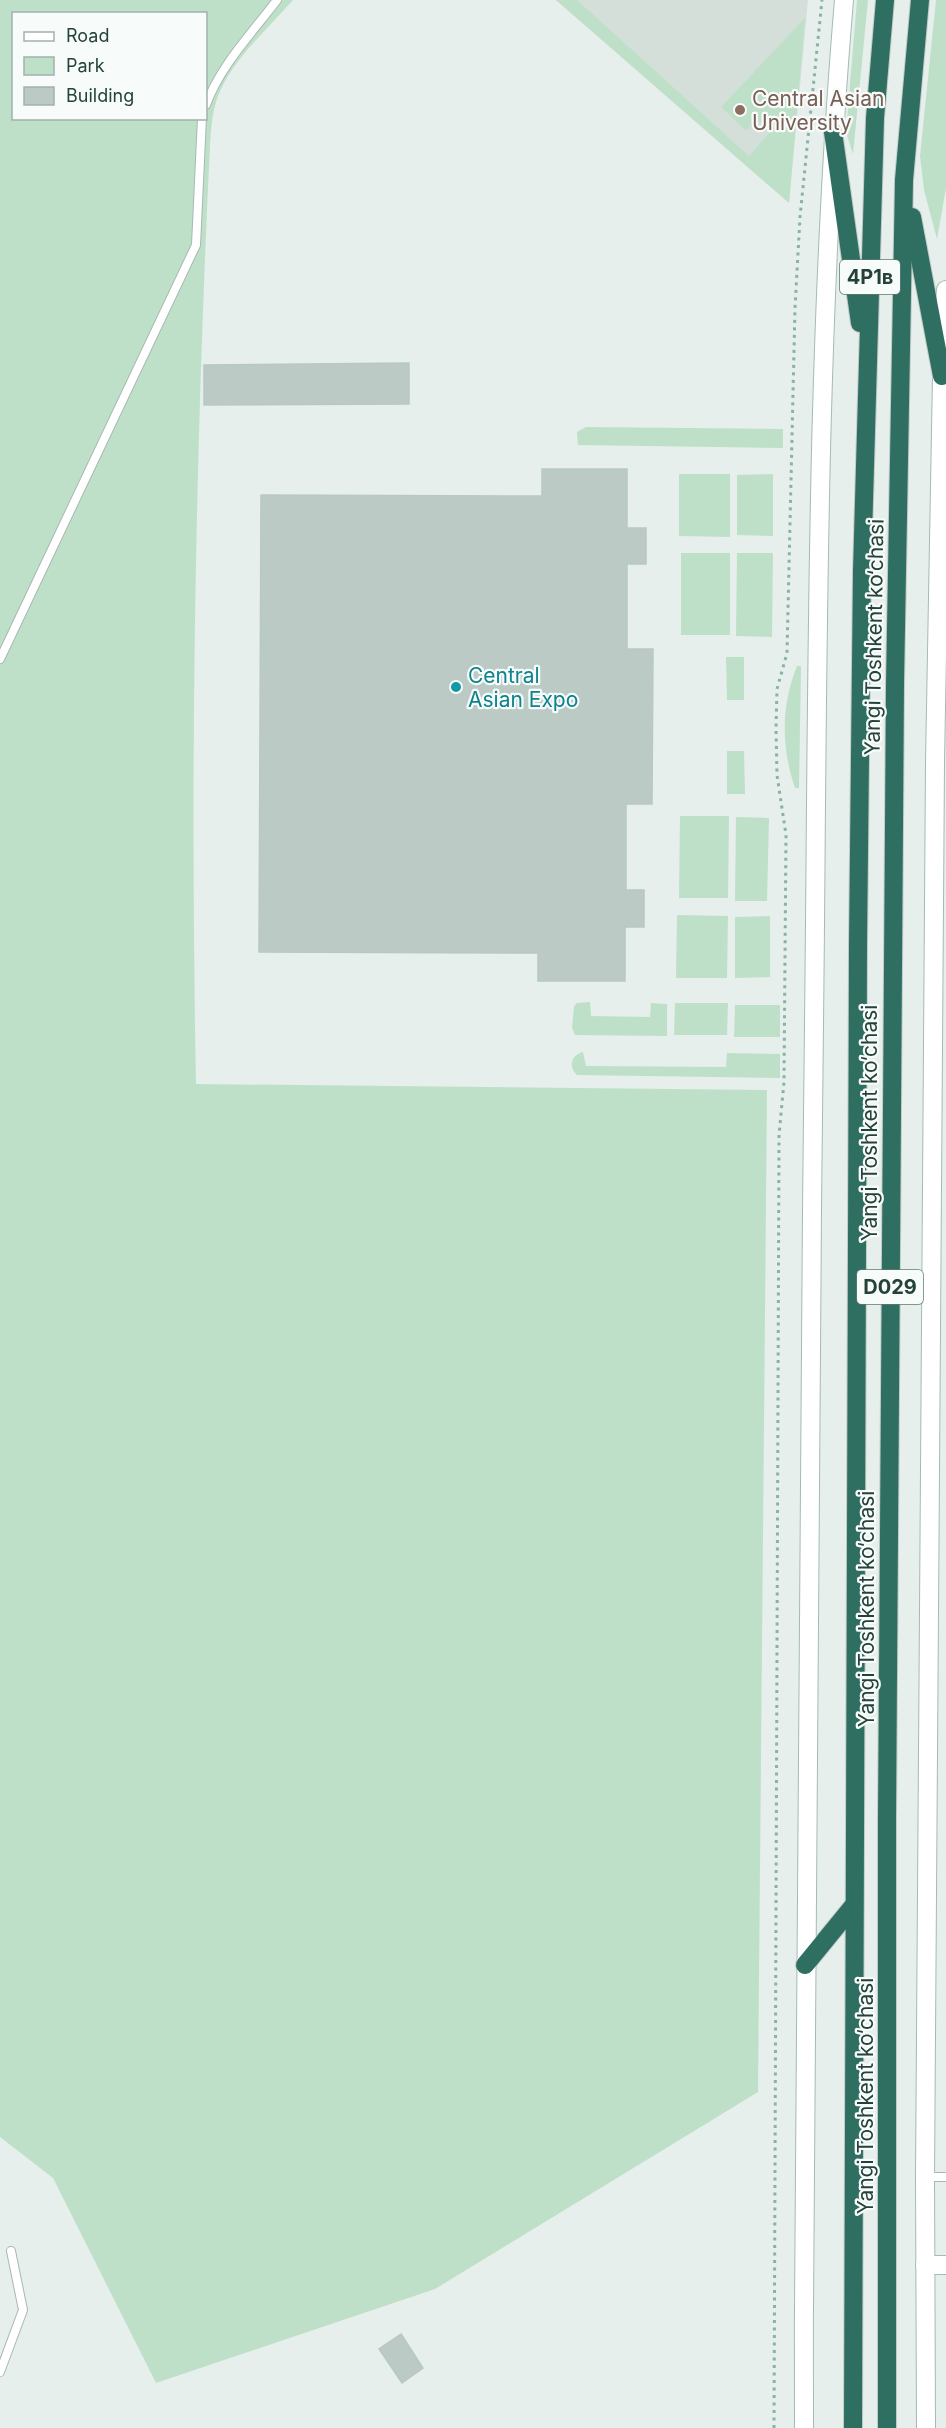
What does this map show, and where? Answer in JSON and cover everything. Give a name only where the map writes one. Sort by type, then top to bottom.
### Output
[{"type":"highway","name":"4Р1в","points":[[867,372],[879,54],[885,0]]},
{"type":"highway","name":"Yangi Toshkent ko‘chasi","points":[[887,2428],[887,1818],[892,958],[904,180],[920,0]]},
{"type":"highway","points":[[833,132],[867,372]]},
{"type":"highway","points":[[904,180],[942,376]]},
{"type":"highway","name":"Yangi Toshkent ko‘chasi","points":[[854,2428],[858,956],[867,372]]},
{"type":"highway","points":[[805,1965],[854,1905]]},
{"type":"main road","points":[[804,2428],[805,1965],[819,456],[833,132],[844,0]]},
{"type":"main road","points":[[926,2428],[925,2177],[935,763],[942,376],[946,290]]},
{"type":"main road","points":[[925,2265],[946,2265]]},
{"type":"lane","points":[[207,103],[222,72],[277,0]]},
{"type":"lane","points":[[0,659],[196,245],[202,120]]},
{"type":"lane","points":[[925,2177],[946,2177]]},
{"type":"lane","points":[[0,2372],[23,2310],[12,2251]]},
{"type":"path","points":[[774,2428],[779,1136],[784,1082],[786,835],[777,775],[776,728],[777,689],[787,653],[791,397],[800,217],[822,0]]},
{"type":"shaded area","name":"Central Asian University","points":[[556,0],[808,0],[789,203]]},
{"type":"green space","points":[[0,0],[293,0],[240,59],[223,85],[217,99],[211,134],[197,497],[195,614],[196,1084],[767,1090],[758,2092],[435,2289],[156,2383],[53,2178],[0,2137]]},
{"type":"green space","points":[[556,0],[577,0],[749,156],[771,131],[757,119],[746,131],[721,107],[805,18],[789,203]]},
{"type":"green space","points":[[857,0],[868,0],[853,154],[846,132]]},
{"type":"green space","points":[[936,0],[946,0],[946,188],[937,239],[924,190],[920,156]]},
{"type":"green space","points":[[586,427],[783,429],[783,448],[578,445],[577,432]]},
{"type":"green space","points":[[679,474],[730,474],[730,537],[679,536]]},
{"type":"green space","points":[[773,474],[773,536],[737,535],[737,475]]},
{"type":"green space","points":[[681,553],[730,553],[730,635],[681,635]]},
{"type":"green space","points":[[737,553],[773,553],[772,637],[736,636]]},
{"type":"green space","points":[[726,657],[744,657],[744,700],[727,700]]},
{"type":"green space","points":[[797,666],[801,666],[799,788],[795,788],[787,757],[785,727],[788,696]]},
{"type":"green space","points":[[727,751],[744,751],[745,794],[727,794]]},
{"type":"green space","points":[[680,816],[729,816],[728,898],[679,898]]},
{"type":"green space","points":[[736,817],[769,818],[767,901],[735,901]]},
{"type":"green space","points":[[677,915],[728,916],[727,978],[676,978]]},
{"type":"green space","points":[[770,916],[770,977],[735,978],[735,917]]},
{"type":"green space","points":[[590,1002],[591,1016],[650,1017],[651,1003],[667,1004],[667,1036],[575,1035],[572,1028],[574,1006],[577,1003]]},
{"type":"green space","points":[[675,1003],[728,1003],[727,1035],[674,1035]]},
{"type":"green space","points":[[735,1005],[780,1005],[780,1037],[734,1037]]},
{"type":"green space","points":[[583,1052],[586,1066],[726,1067],[727,1053],[780,1054],[780,1078],[577,1075],[572,1068],[573,1058]]},
{"type":"building","points":[[409,363],[409,404],[204,405],[204,365]]},
{"type":"building","name":"Central Asian Expo","points":[[542,469],[627,469],[627,528],[646,528],[646,564],[627,564],[627,649],[653,649],[652,804],[626,804],[626,890],[644,890],[644,927],[625,927],[625,981],[538,981],[538,953],[259,952],[261,495],[542,496]]},
{"type":"building","points":[[401,2334],[423,2368],[402,2383],[379,2349]]},
{"type":"place","name":"Central Asian University","points":[[740,110]]},
{"type":"place","name":"Central Asian Expo","points":[[456,687]]}]
